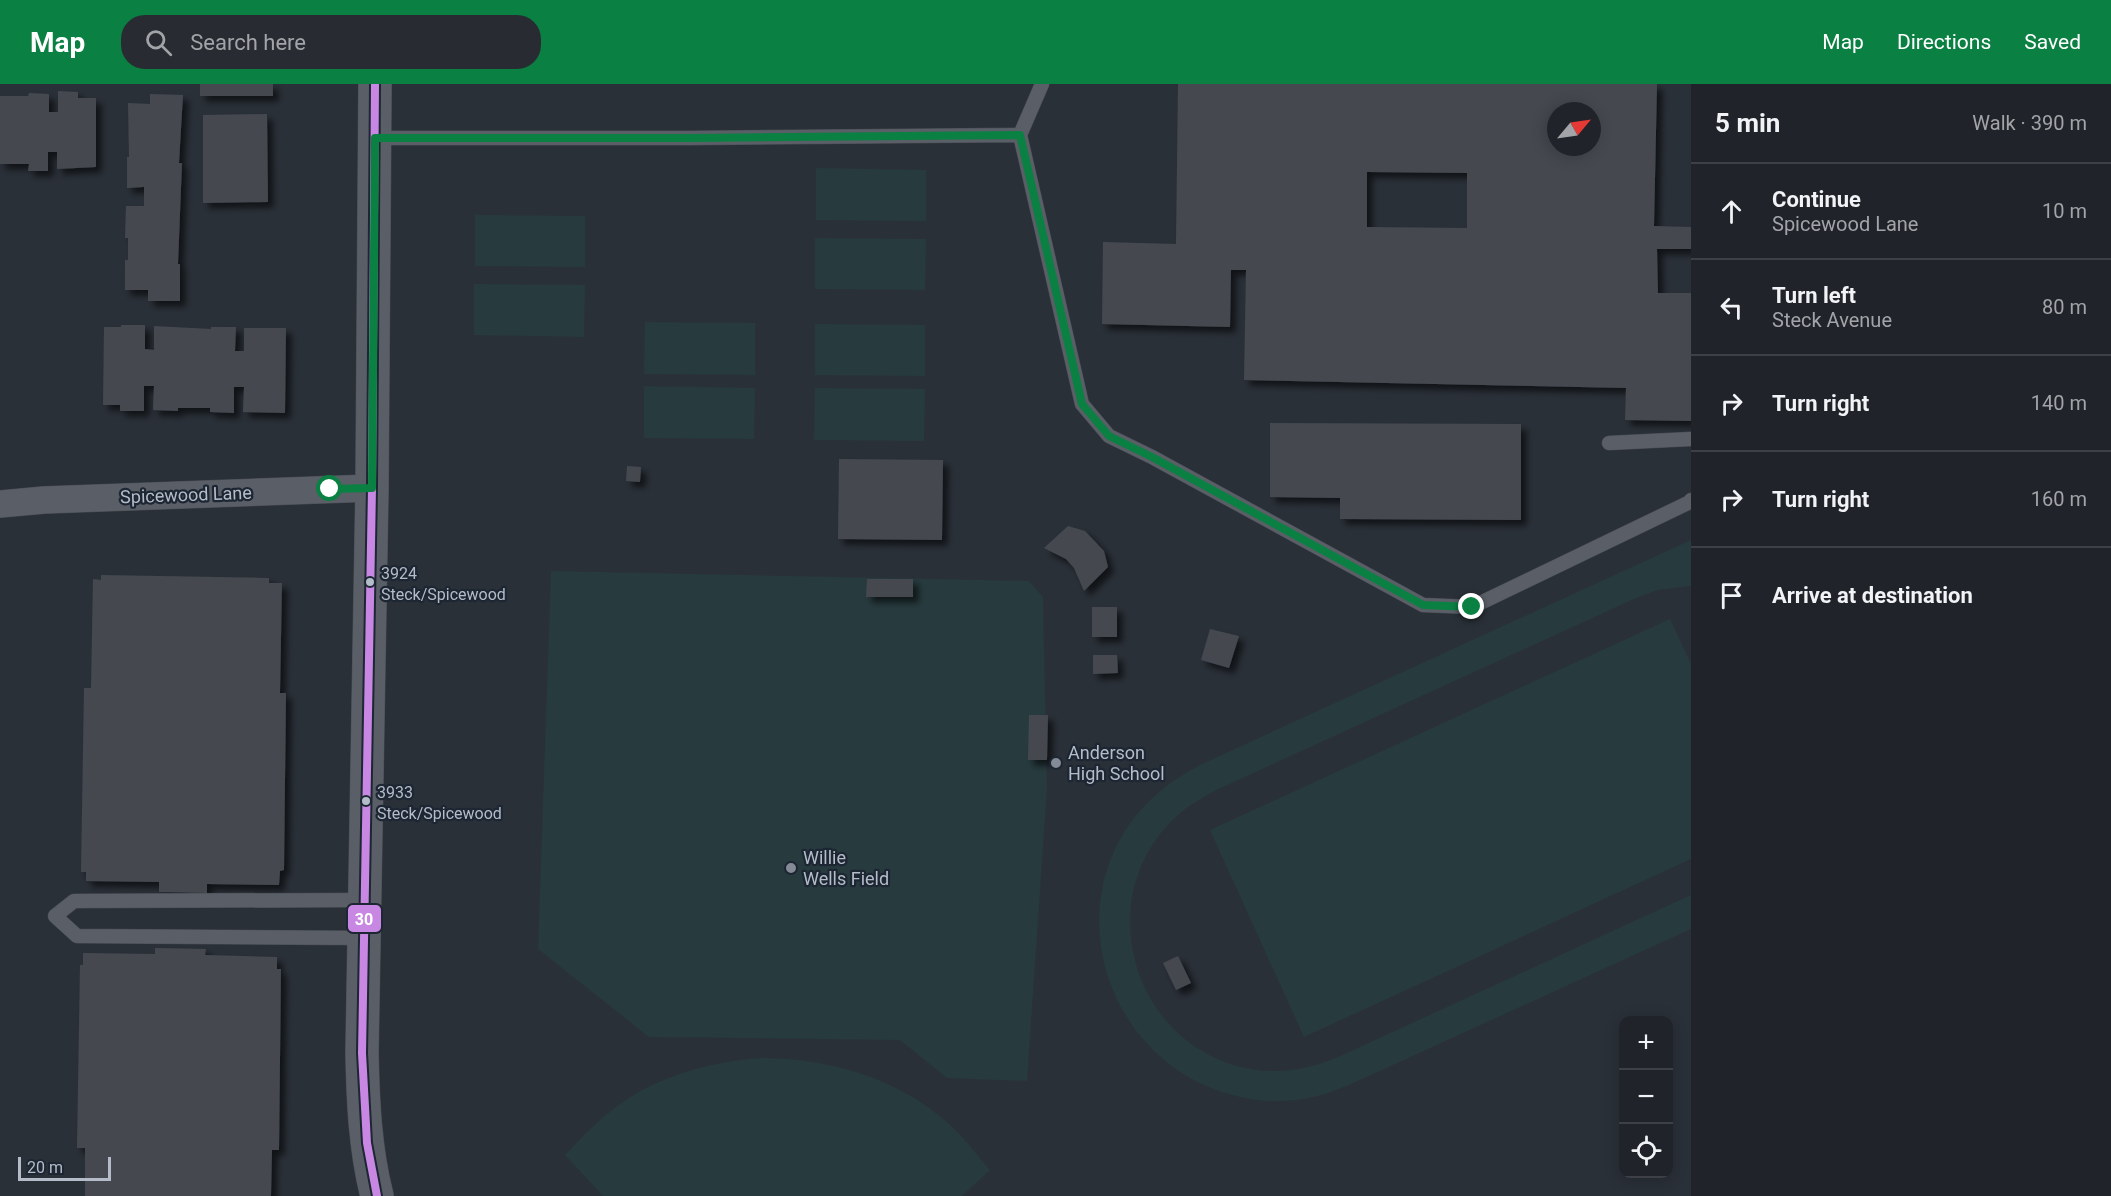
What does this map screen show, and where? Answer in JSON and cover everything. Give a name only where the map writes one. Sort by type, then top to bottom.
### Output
[{"type":"street","points":[[375,84],[363,1108],[371,1172],[377,1196]]},
{"type":"street","name":"Spicewood Lane","points":[[0,504],[44,500],[372,488]]},
{"type":"lane","points":[[1042,84],[1020,135],[1082,404],[1109,436],[1152,457],[1423,605],[1472,607],[1691,500]]},
{"type":"lane","points":[[375,138],[1020,135]]},
{"type":"lane","points":[[1609,443],[1691,440]]},
{"type":"lane","points":[[364,938],[77,936],[55,916],[74,901],[365,900]]},
{"type":"green space","points":[[816,168],[926,170],[926,221],[816,220]]},
{"type":"green space","points":[[475,215],[585,216],[585,267],[475,266]]},
{"type":"green space","points":[[815,238],[926,239],[925,290],[815,289]]},
{"type":"green space","points":[[474,284],[585,285],[584,337],[474,335]]},
{"type":"green space","points":[[645,322],[755,323],[755,375],[644,374]]},
{"type":"green space","points":[[815,324],[925,325],[925,376],[815,375]]},
{"type":"green space","points":[[644,386],[755,388],[754,439],[644,438]]},
{"type":"green space","points":[[815,388],[925,389],[924,441],[814,440]]},
{"type":"green space","points":[[1691,540],[1691,586],[1658,590],[1636,598],[1214,791],[1189,806],[1159,835],[1140,868],[1131,905],[1131,936],[1137,966],[1148,993],[1164,1018],[1185,1039],[1209,1055],[1238,1066],[1269,1071],[1287,1071],[1336,1058],[1691,895],[1691,929],[1349,1085],[1310,1098],[1265,1101],[1218,1091],[1176,1069],[1148,1045],[1126,1016],[1111,984],[1102,949],[1099,914],[1105,878],[1117,844],[1138,813],[1152,798],[1202,764]]},
{"type":"green space","name":"Willie Wells Field","points":[[551,571],[1029,581],[1043,597],[1047,788],[1027,1081],[947,1078],[900,1040],[649,1037],[538,949]]},
{"type":"green space","points":[[1670,619],[1691,664],[1691,859],[1304,1037],[1210,830]]},
{"type":"green space","points":[[760,1058],[835,1066],[883,1082],[927,1106],[947,1122],[990,1170],[962,1196],[603,1196],[565,1155],[609,1112],[649,1087],[703,1067]]},
{"type":"building","points":[[200,84],[273,84],[273,96],[200,96]]},
{"type":"building","points":[[1178,84],[1657,84],[1654,226],[1691,227],[1691,249],[1657,249],[1658,293],[1691,293],[1691,421],[1625,420],[1626,388],[1244,380],[1246,270],[1231,270],[1230,327],[1102,324],[1103,242],[1176,244]],"holes":[[[1367,172],[1467,173],[1467,228],[1367,227]]]},
{"type":"building","points":[[58,91],[78,92],[78,98],[96,98],[96,167],[57,169],[57,152],[48,152],[48,171],[28,171],[29,164],[0,164],[0,96],[28,96],[29,93],[49,94],[49,112],[58,112]]},
{"type":"building","points":[[150,94],[183,95],[179,163],[182,163],[178,264],[180,264],[180,301],[148,301],[148,290],[125,290],[125,260],[128,260],[128,238],[125,238],[126,206],[144,206],[144,187],[127,188],[128,103],[150,104]]},
{"type":"building","points":[[267,114],[268,202],[203,203],[203,115]]},
{"type":"building","points":[[121,325],[145,325],[145,349],[154,350],[154,326],[211,329],[211,327],[236,327],[235,351],[244,351],[244,328],[286,328],[285,413],[243,412],[244,387],[234,387],[234,413],[210,412],[210,408],[178,408],[178,411],[153,410],[154,386],[144,386],[144,411],[120,411],[120,405],[103,405],[104,327],[121,327]]},
{"type":"building","points":[[1270,423],[1521,424],[1521,520],[1340,519],[1340,498],[1270,497]]},
{"type":"building","points":[[839,459],[943,460],[942,540],[838,539]]},
{"type":"building","points":[[627,466],[641,467],[640,482],[626,481]]},
{"type":"building","points":[[1068,526],[1085,531],[1104,551],[1108,567],[1084,591],[1074,568],[1066,559],[1044,548]]},
{"type":"building","points":[[101,575],[269,578],[269,583],[282,583],[280,693],[286,693],[284,870],[280,871],[279,885],[207,884],[207,893],[159,892],[159,882],[86,881],[86,872],[81,872],[84,688],[91,688],[93,579],[101,580]]},
{"type":"building","points":[[867,579],[913,579],[913,597],[866,597]]},
{"type":"building","points":[[1092,607],[1117,607],[1117,637],[1092,637]]},
{"type":"building","points":[[1210,629],[1239,636],[1229,668],[1201,660]]},
{"type":"building","points":[[1093,655],[1117,655],[1118,673],[1093,674]]},
{"type":"building","points":[[1029,715],[1048,715],[1047,760],[1028,760]]},
{"type":"building","points":[[155,948],[206,949],[205,955],[277,957],[277,969],[281,969],[279,1150],[272,1150],[271,1196],[85,1196],[85,1148],[77,1148],[80,965],[83,965],[83,953],[155,954]]},
{"type":"building","points":[[1178,956],[1191,983],[1176,990],[1163,963]]},
{"type":"transit line","name":"30","points":[[375,84],[372,488],[362,1053],[367,1143],[377,1196]]},
{"type":"place","name":"3924 Steck/Spicewood","points":[[370,582]]},
{"type":"place","name":"Anderson High School","points":[[1056,763]]},
{"type":"place","name":"3933 Steck/Spicewood","points":[[366,801]]},
{"type":"place","name":"Willie Wells Field","points":[[791,868]]},
{"type":"route","points":[[330,489],[372,488],[375,138],[1020,135],[1082,404],[1109,436],[1152,457],[1423,605],[1472,607]]}]
